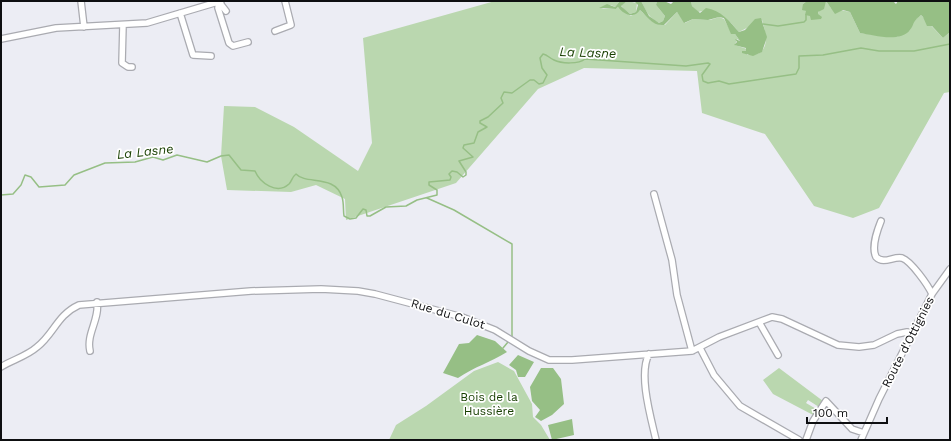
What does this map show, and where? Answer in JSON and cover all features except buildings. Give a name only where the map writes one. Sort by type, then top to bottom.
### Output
[{"type":"street","points":[[81,1],[84,27]]},
{"type":"street","points":[[1,39],[56,28],[123,25],[147,22],[220,1]]},
{"type":"street","points":[[220,1],[226,11]]},
{"type":"street","points":[[220,1],[218,8],[229,43],[233,46],[248,42]]},
{"type":"street","points":[[275,31],[291,25],[285,1]]},
{"type":"street","points":[[180,13],[191,57],[211,56]]},
{"type":"street","points":[[123,25],[122,63],[128,67],[132,67]]},
{"type":"street","points":[[654,194],[672,260],[677,295],[692,351]]},
{"type":"street","points":[[881,221],[876,233],[874,253],[876,257],[885,261],[900,258],[908,260],[932,294]]},
{"type":"street","name":"Route d'Ottignies","points":[[861,440],[932,294],[950,269]]},
{"type":"street","name":"Rue du Culot","points":[[1,367],[36,348],[62,316],[69,310],[79,305],[97,302],[142,301],[251,291],[321,289],[358,291],[410,302],[475,321],[495,330],[529,351],[550,360],[572,360],[692,351],[719,337],[772,317],[782,319],[838,344],[859,347],[874,345],[897,334],[907,332],[912,333]]},
{"type":"street","points":[[90,351],[89,341],[98,314],[97,302]]},
{"type":"street","points":[[759,322],[778,355]]},
{"type":"street","points":[[700,348],[714,375],[740,406],[799,440]]},
{"type":"street","points":[[649,354],[644,368],[648,410],[656,440]]},
{"type":"street","points":[[806,440],[813,421],[826,401],[852,429],[864,434]]},
{"type":"green space","points":[[495,1],[620,1],[615,7],[611,5],[601,9],[616,9],[618,7],[631,16],[640,10],[653,22],[661,25],[665,25],[677,12],[685,23],[693,19],[710,20],[719,17],[724,19],[732,34],[735,34],[740,41],[737,39],[735,45],[747,49],[747,55],[755,54],[764,49],[766,38],[762,20],[739,32],[731,23],[710,9],[698,12],[692,6],[691,1],[807,1],[803,4],[804,10],[817,14],[826,1],[831,8],[850,12],[860,33],[897,37],[910,30],[913,21],[921,15],[943,38],[950,32],[950,92],[944,93],[879,208],[853,218],[814,206],[765,134],[702,113],[697,71],[584,68],[538,89],[456,183],[346,220],[345,199],[316,185],[291,192],[227,190],[221,156],[224,106],[255,107],[294,127],[358,171],[372,143],[363,38]]},
{"type":"green space","points":[[627,1],[637,3],[636,12],[630,14],[624,9],[621,5]]},
{"type":"green space","points":[[641,1],[657,1],[656,5],[665,16],[663,21],[659,23],[653,19],[646,11]]},
{"type":"green space","name":"Bois de la Hussière","points":[[498,362],[514,371],[532,404],[533,417],[541,425],[550,440],[389,440],[396,425],[426,406],[474,371]]},
{"type":"green space","points":[[779,368],[823,401],[819,407],[808,400],[806,403],[818,410],[815,416],[773,394],[763,380]]},
{"type":"shaded area","points":[[620,1],[627,1],[621,6],[630,14],[636,12],[638,5],[634,1],[641,1],[649,16],[659,23],[663,21],[665,16],[656,5],[657,1],[664,1],[671,4],[674,1],[691,1],[692,6],[700,13],[706,8],[721,14],[739,32],[745,30],[755,19],[761,18],[767,37],[762,52],[753,56],[742,53],[742,51],[746,51],[746,48],[734,45],[737,42],[735,39],[740,41],[735,34],[731,34],[724,18],[719,17],[708,20],[693,19],[684,23],[677,12],[664,25],[660,25],[653,23],[640,10],[638,13],[629,15],[618,7],[616,9],[599,8],[607,4],[615,7]]},
{"type":"shaded area","points":[[807,1],[826,1],[824,9],[818,12],[818,14],[822,17],[821,19],[811,20],[810,16],[805,15],[806,11],[802,10],[803,4]]},
{"type":"shaded area","points":[[826,1],[893,1],[896,4],[898,1],[950,1],[950,32],[943,38],[932,26],[927,26],[921,15],[906,34],[900,36],[886,37],[860,33],[850,12],[843,10],[835,14]]},
{"type":"shaded area","points":[[477,335],[495,341],[507,352],[458,378],[443,373],[459,344],[469,343]]},
{"type":"shaded area","points":[[518,355],[534,362],[525,377],[518,377],[516,370],[509,365]]},
{"type":"shaded area","points":[[541,368],[553,368],[561,379],[564,404],[552,415],[541,421],[535,417],[540,410],[532,401],[530,387]]},
{"type":"shaded area","points":[[572,419],[574,435],[552,440],[548,425]]},
{"type":"waterway","points":[[763,24],[778,26],[804,22],[806,20],[806,15]]},
{"type":"waterway","name":"La Lasne","points":[[1,195],[13,194],[21,185],[25,175],[31,177],[39,187],[65,185],[74,175],[105,163],[135,162],[153,157],[163,160],[177,155],[207,162],[221,156],[229,155],[241,170],[255,171],[261,180],[274,188],[284,187],[289,184],[296,174],[306,179],[333,185],[343,199],[344,216],[350,219],[356,218],[363,209],[366,210],[367,216],[370,216],[386,207],[406,206],[417,200],[437,195],[437,190],[429,185],[429,182],[450,180],[451,177],[449,174],[452,171],[457,172],[463,177],[466,175],[466,172],[459,161],[473,157],[463,148],[464,145],[474,143],[478,132],[487,127],[480,123],[480,121],[488,117],[503,103],[501,98],[504,92],[512,93],[530,80],[534,80],[539,84],[543,83],[547,75],[542,68],[540,58],[543,54],[557,61],[566,63],[575,63],[585,59],[686,66],[708,63],[710,64],[702,75],[703,81],[708,83],[719,81],[729,84],[796,74],[799,68],[799,56],[823,55],[861,48],[879,51],[914,51],[950,44]]},
{"type":"waterway","points":[[427,198],[454,210],[512,244],[512,337]]},
{"type":"waterway","points":[[503,348],[508,342]]}]
